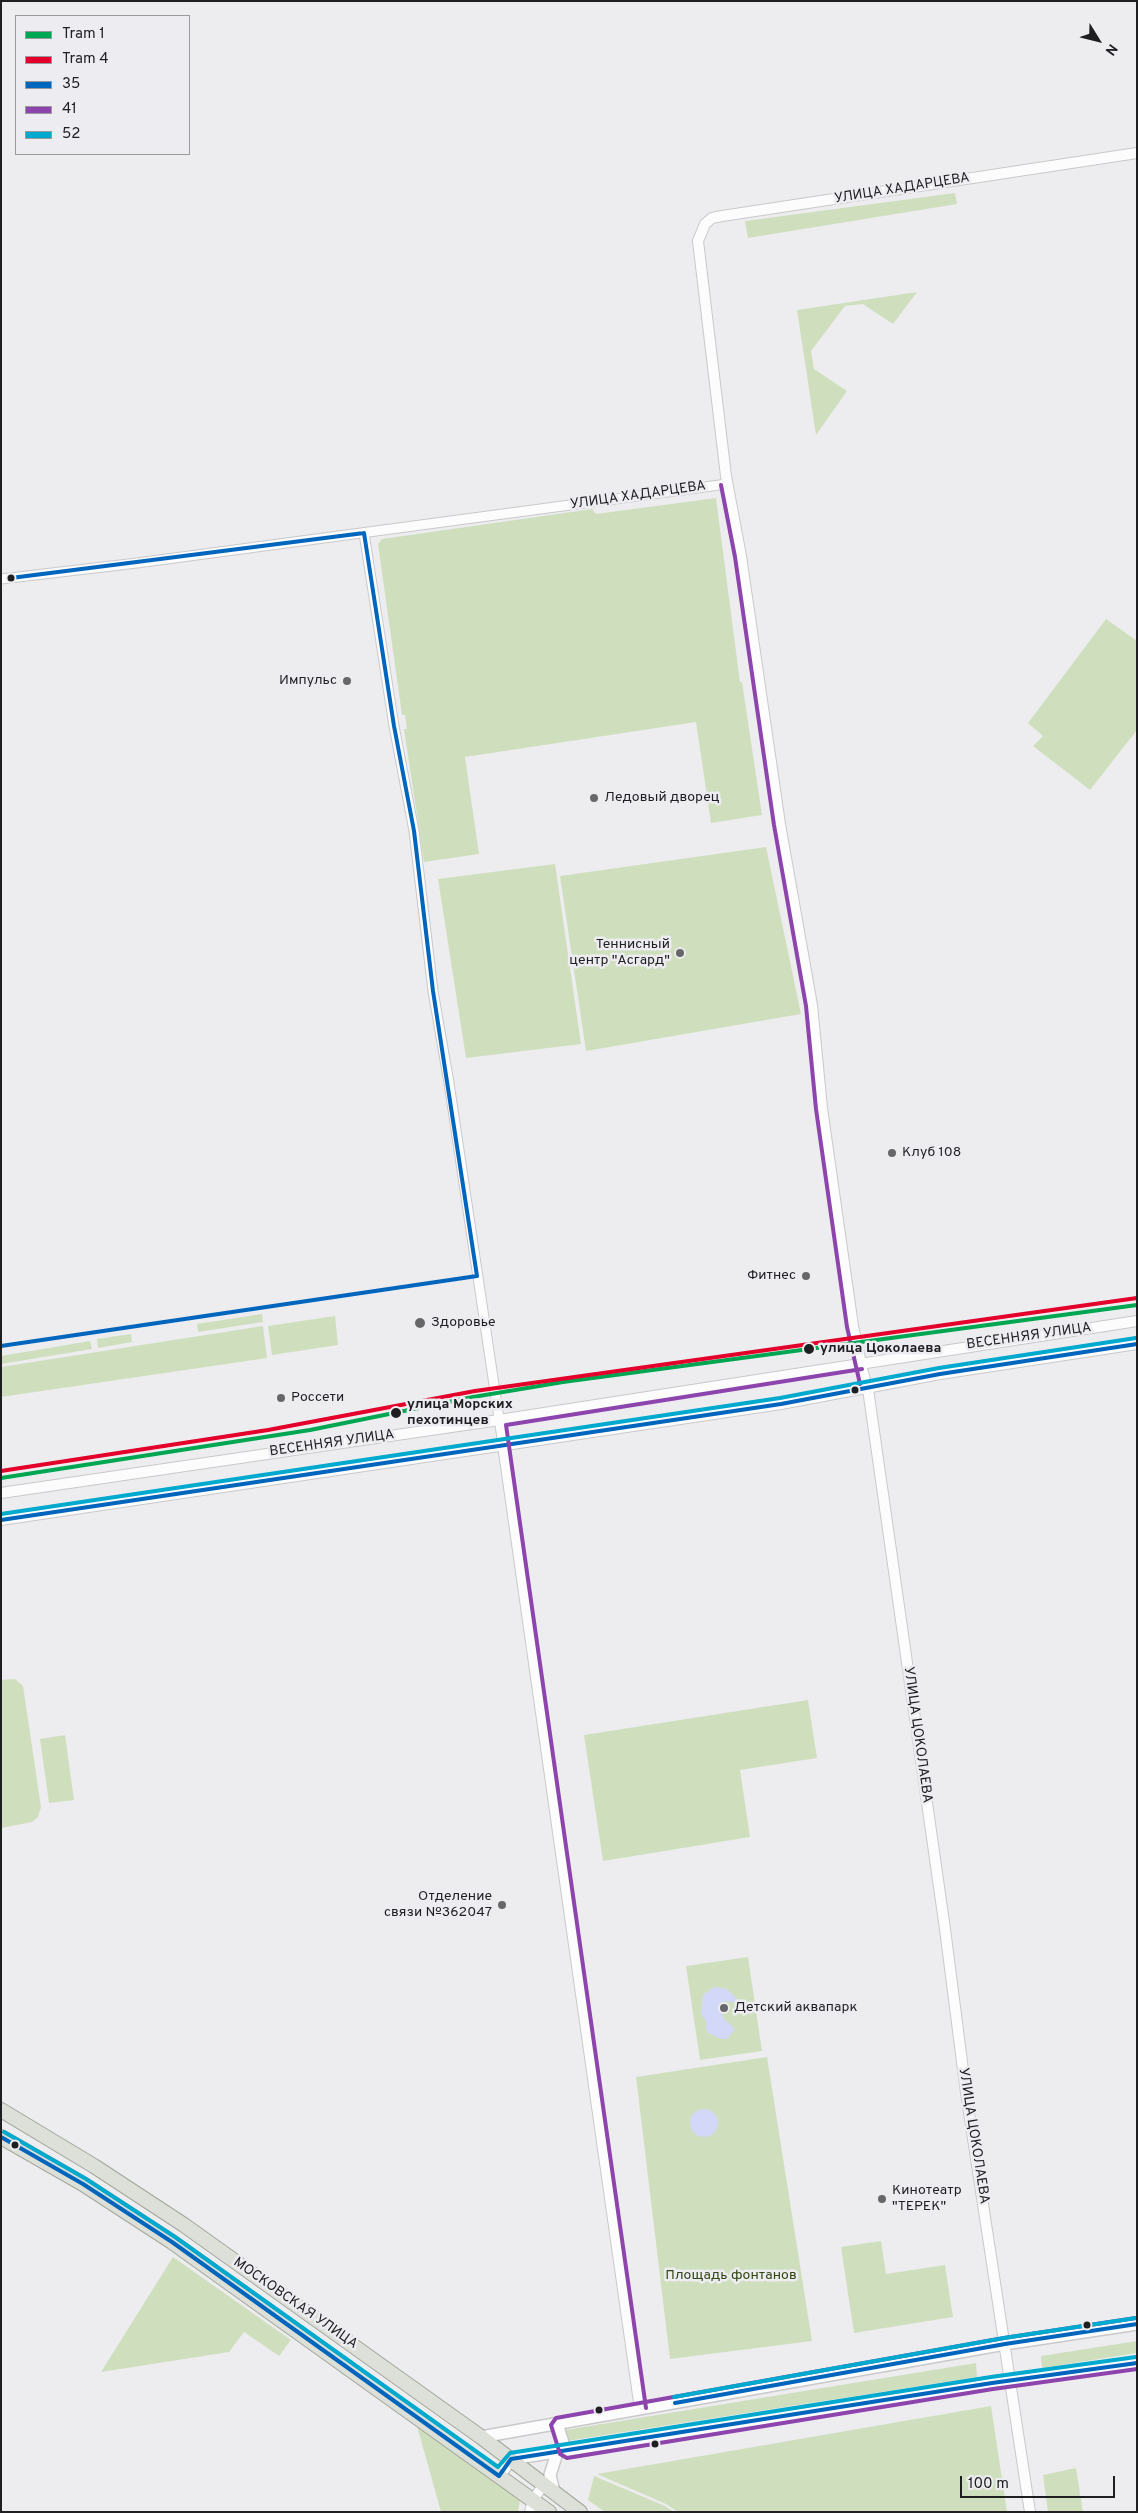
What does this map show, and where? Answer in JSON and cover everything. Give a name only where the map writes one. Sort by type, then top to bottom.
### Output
[{"type":"highway","name":"МОСКОВСКАЯ УЛИЦА","points":[[1,2110],[94,2166],[184,2225],[512,2459],[556,2497],[580,2512]]},
{"type":"highway","name":"МОСКОВСКАЯ УЛИЦА","points":[[1,2137],[83,2184],[172,2242],[499,2476],[531,2506],[549,2512]]},
{"type":"main road","points":[[481,2437],[1005,2344],[1137,2324]]},
{"type":"main road","points":[[499,2476],[512,2459],[562,2453],[1010,2380],[1137,2363]]},
{"type":"main road","points":[[556,2497],[550,2475],[562,2453],[557,2424]]},
{"type":"street","name":"УЛИЦА ХАДАРЦЕВА","points":[[1,579],[728,484],[698,240],[705,224],[712,218],[1137,153]]},
{"type":"street","name":"УЛИЦА ЦОКОЛАЕВА","points":[[728,484],[741,556],[780,824],[812,1005],[822,1108],[853,1326],[868,1389],[945,1929],[962,2064],[1030,2512]]},
{"type":"street","points":[[364,533],[394,726],[414,831],[433,990],[449,1083],[503,1445],[640,2409]]},
{"type":"street","name":"ВЕСЕННЯЯ УЛИЦА","points":[[1,1493],[499,1420],[1137,1321]]},
{"type":"street","name":"ВЕСЕННЯЯ УЛИЦА","points":[[1,1520],[868,1389],[940,1374],[1137,1344]]},
{"type":"street","points":[[531,2506],[556,2497]]},
{"type":"green space","points":[[955,193],[957,204],[748,238],[745,221]]},
{"type":"green space","points":[[917,292],[893,324],[863,304],[845,306],[811,351],[814,369],[847,391],[816,435],[797,310]]},
{"type":"green space","points":[[716,498],[740,682],[742,682],[762,815],[711,823],[696,722],[465,757],[479,854],[424,862],[404,729],[407,729],[405,715],[402,715],[378,544],[382,539],[592,509],[596,514]]},
{"type":"green space","points":[[1106,619],[1137,641],[1137,730],[1090,790],[1033,746],[1043,736],[1028,723]]},
{"type":"green space","name":"Теннисный центр \"Асгард\"","points":[[766,847],[801,1014],[586,1051],[560,876]]},
{"type":"green space","points":[[555,864],[581,1044],[466,1058],[438,879]]},
{"type":"green space","points":[[262,1314],[263,1322],[198,1332],[197,1324]]},
{"type":"green space","points":[[335,1316],[338,1345],[272,1355],[268,1326]]},
{"type":"green space","points":[[263,1326],[267,1358],[1,1397],[1,1367]]},
{"type":"green space","points":[[131,1334],[132,1342],[98,1348],[97,1339]]},
{"type":"green space","points":[[90,1341],[92,1349],[1,1364],[1,1356]]},
{"type":"green space","points":[[15,1679],[23,1686],[41,1807],[38,1817],[32,1822],[1,1828],[1,1680]]},
{"type":"green space","points":[[808,1700],[817,1758],[740,1770],[750,1837],[603,1861],[584,1735]]},
{"type":"green space","points":[[65,1735],[74,1800],[49,1803],[40,1739]]},
{"type":"green space","name":"Детский аквапарк","points":[[748,1957],[762,2051],[700,2060],[686,1966]]},
{"type":"green space","name":"Площадь фонтанов","points":[[767,2057],[812,2341],[670,2359],[636,2077]]},
{"type":"green space","points":[[881,2241],[886,2274],[945,2265],[953,2317],[854,2333],[841,2247]]},
{"type":"green space","points":[[173,2257],[291,2340],[279,2356],[244,2332],[229,2352],[101,2372]]},
{"type":"green space","points":[[1137,2341],[1137,2353],[1042,2368],[1041,2356]]},
{"type":"green space","points":[[976,2363],[977,2377],[567,2441],[565,2430]]},
{"type":"green space","points":[[991,2406],[1007,2512],[678,2512],[666,2504],[597,2474]]},
{"type":"green space","points":[[417,2426],[520,2500],[518,2512],[441,2512]]},
{"type":"green space","points":[[1076,2468],[1083,2512],[1048,2512],[1043,2475]]},
{"type":"green space","points":[[594,2476],[665,2506],[674,2512],[605,2512],[588,2500]]},
{"type":"water","points":[[714,1987],[727,1989],[737,1999],[735,2003],[725,2001],[721,2005],[723,2018],[735,2029],[727,2039],[721,2039],[708,2033],[706,2021],[701,2014],[703,1995]]},
{"type":"water","points":[[704,2109],[714,2113],[718,2123],[714,2133],[704,2137],[694,2133],[690,2123],[694,2113]]},
{"type":"tram line","name":"4","points":[[1,1471],[268,1430],[475,1391],[1137,1298]]},
{"type":"tram line","name":"1","points":[[1,1478],[310,1430],[473,1397],[563,1382],[1137,1305]]},
{"type":"transit line","name":"41","points":[[721,485],[735,557],[774,825],[806,1006],[816,1109],[847,1327],[860,1384]]},
{"type":"transit line","name":"35","points":[[364,533],[394,726],[414,831],[433,991],[477,1276]]},
{"type":"transit line","name":"35","points":[[11,578],[364,533]]},
{"type":"transit line","name":"35","points":[[1,1346],[477,1276]]},
{"type":"transit line","name":"52","points":[[1,1514],[780,1398],[939,1368],[1136,1338]]},
{"type":"transit line","name":"35","points":[[1,1520],[781,1404],[940,1374],[1137,1344]]},
{"type":"transit line","name":"41","points":[[646,2408],[506,1425],[862,1369]]},
{"type":"transit line","name":"52","points":[[4,2132],[86,2179],[175,2237],[498,2467],[510,2453],[991,2377],[1136,2357]]},
{"type":"transit line","name":"35","points":[[1,2137],[83,2184],[172,2242],[499,2476],[511,2459],[992,2383],[1137,2363]]},
{"type":"transit line","name":"41","points":[[1136,2318],[1004,2338],[556,2418],[551,2425],[560,2454],[567,2458],[993,2389],[1137,2369]]},
{"type":"transit line","name":"52","points":[[674,2397],[1004,2338],[1136,2318]]},
{"type":"transit line","name":"35","points":[[675,2403],[1005,2344],[1137,2324]]},
{"type":"place","name":"Импульс","points":[[347,681]]},
{"type":"place","name":"Ледовый дворец","points":[[594,798]]},
{"type":"place","name":"Теннисный центр \"Асгард\"","points":[[680,953]]},
{"type":"place","name":"Клуб 108","points":[[892,1153]]},
{"type":"place","name":"Фитнес","points":[[806,1276]]},
{"type":"place","name":"Здоровье","points":[[420,1323]]},
{"type":"place","name":"улица Цоколаева","points":[[809,1349]]},
{"type":"place","name":"Россети","points":[[281,1398]]},
{"type":"place","name":"улица Морских пехотинцев","points":[[396,1413]]},
{"type":"place","name":"Отделение связи №362047","points":[[502,1905]]},
{"type":"place","name":"Детский аквапарк","points":[[724,2008]]},
{"type":"place","name":"Кинотеатр \"ТЕРЕК\"","points":[[882,2199]]}]
